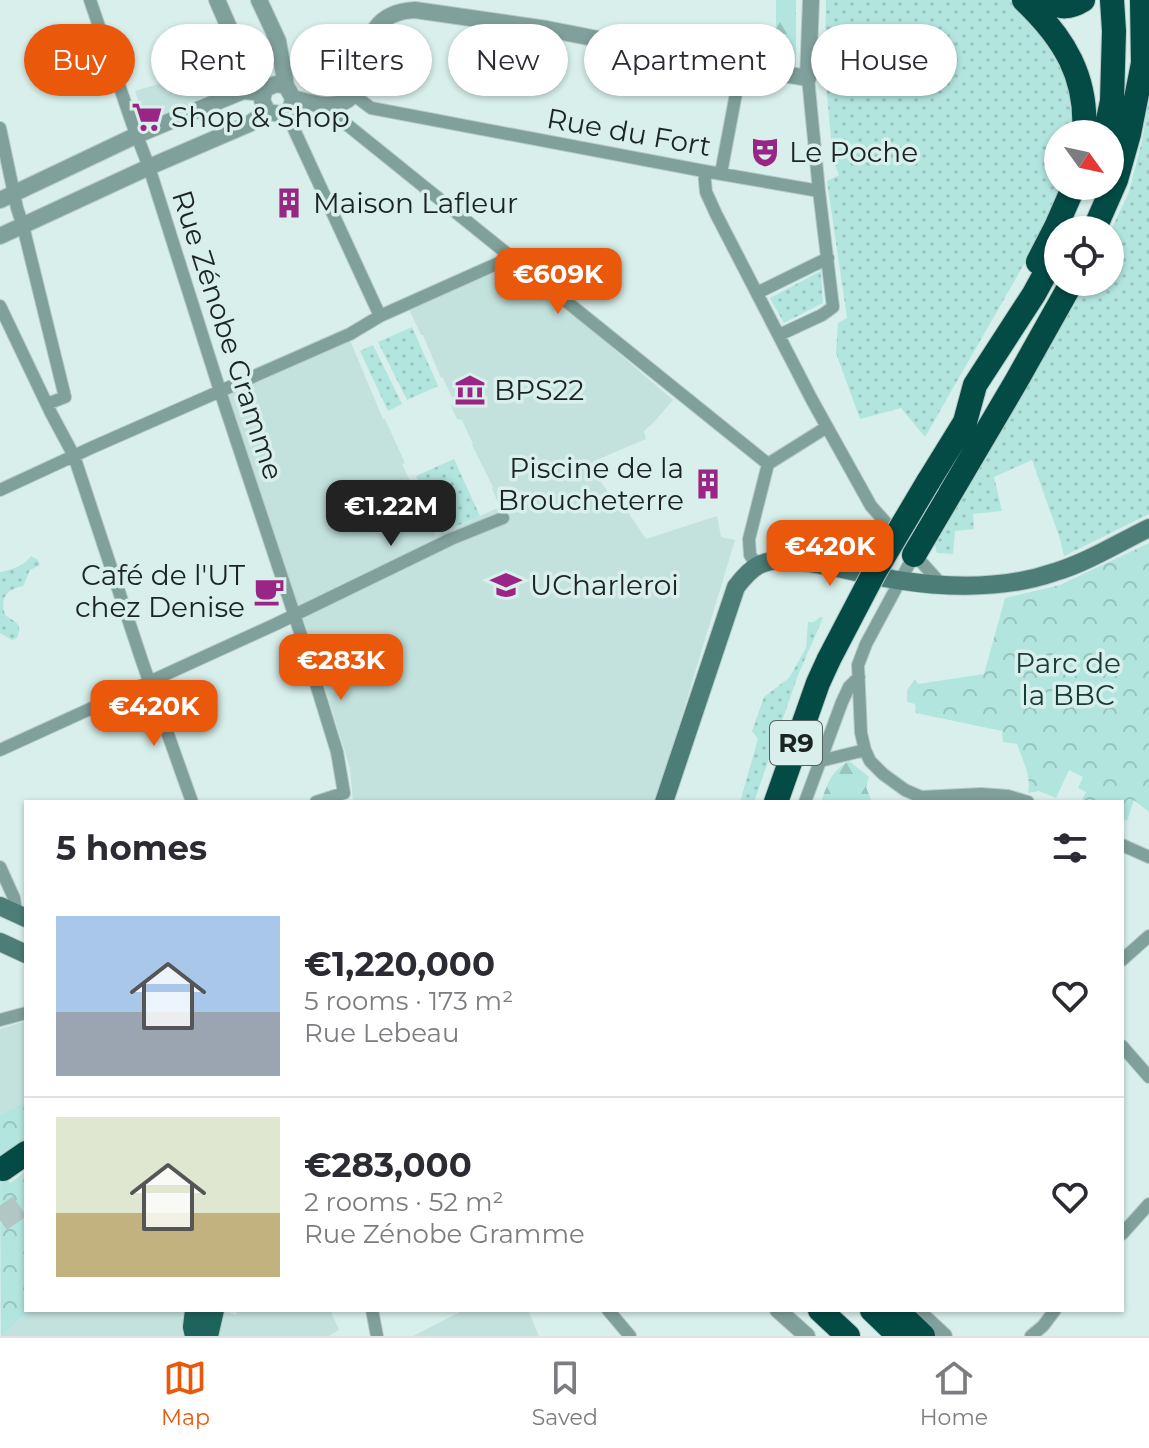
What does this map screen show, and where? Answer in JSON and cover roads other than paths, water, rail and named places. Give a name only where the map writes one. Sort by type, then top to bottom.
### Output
[{"type":"highway","points":[[1024,0],[1058,37],[1071,59],[1085,103],[1084,120]]},
{"type":"highway","points":[[1047,0],[1067,7],[1083,0]]},
{"type":"highway","points":[[1112,0],[1128,32],[1137,94]]},
{"type":"highway","points":[[1108,120],[1113,90],[1112,0]]},
{"type":"highway","points":[[1100,216],[1116,180],[1137,94],[1143,63],[1142,0]]},
{"type":"highway","points":[[1003,340],[1004,325],[1068,200]]},
{"type":"highway","name":"R9","points":[[777,800],[818,683],[875,571],[965,422],[975,385],[1044,276]]},
{"type":"highway","points":[[965,422],[994,388],[1050,296]]},
{"type":"highway","points":[[914,555],[1064,296]]},
{"type":"highway","points":[[3,1169],[24,1154]]},
{"type":"highway","points":[[800,1312],[826,1336]]},
{"type":"highway","points":[[822,1312],[848,1336]]},
{"type":"highway","points":[[874,1312],[899,1336]]},
{"type":"highway","points":[[898,1312],[923,1336]]},
{"type":"main road","points":[[665,800],[736,587],[757,565],[772,559],[789,560],[900,580],[979,586],[1055,572],[1149,528]]},
{"type":"main road","points":[[0,942],[24,953]]},
{"type":"main road","points":[[195,1312],[195,1336]]},
{"type":"main road","points":[[208,1336],[214,1312]]},
{"type":"street","name":"Rue Zénobe Gramme","points":[[90,0],[149,167],[337,752],[344,793],[322,800]]},
{"type":"street","points":[[217,0],[227,24]]},
{"type":"street","points":[[259,0],[278,41],[288,99],[276,115],[267,111],[263,96]]},
{"type":"street","points":[[779,335],[833,307],[808,78],[811,0]]},
{"type":"street","points":[[380,24],[391,15],[415,10],[584,36]]},
{"type":"street","points":[[795,76],[808,78]]},
{"type":"street","points":[[274,85],[281,84],[288,99],[380,316]]},
{"type":"street","points":[[7,197],[137,135],[231,96]]},
{"type":"street","points":[[288,99],[331,106],[343,104],[353,96]]},
{"type":"street","name":"Rue du Fort","points":[[355,96],[371,108],[819,191]]},
{"type":"street","points":[[721,173],[736,96]]},
{"type":"street","points":[[331,106],[340,119],[768,464]]},
{"type":"street","points":[[0,236],[249,124],[267,111]]},
{"type":"street","points":[[0,128],[7,197],[23,226],[65,397],[47,404]]},
{"type":"street","points":[[704,171],[706,192],[871,506],[941,584]]},
{"type":"street","points":[[0,490],[350,334],[380,316],[512,257]]},
{"type":"street","points":[[757,293],[828,258]]},
{"type":"street","points":[[0,306],[74,456],[191,800]]},
{"type":"street","points":[[757,565],[750,555],[749,539],[768,464],[827,427]]},
{"type":"street","points":[[0,750],[451,539],[503,518]]},
{"type":"street","points":[[914,555],[858,665],[861,733],[865,750],[870,761],[883,774],[921,797],[981,794],[1021,800]]},
{"type":"street","points":[[806,800],[842,702],[849,687],[859,677]]},
{"type":"street","points":[[820,761],[865,750]]},
{"type":"street","points":[[1124,846],[1149,857]]},
{"type":"street","points":[[0,867],[17,908]]},
{"type":"street","points":[[1124,958],[1149,936]]},
{"type":"street","points":[[0,1020],[24,1014]]},
{"type":"street","points":[[1124,1048],[1149,1077]]},
{"type":"street","points":[[1124,1232],[1149,1204]]},
{"type":"street","points":[[372,1312],[377,1336]]},
{"type":"street","points":[[610,1312],[630,1336]]},
{"type":"street","points":[[780,1312],[807,1336]]},
{"type":"street","points":[[918,1312],[944,1336]]},
{"type":"street","points":[[1031,1336],[1054,1312]]},
{"type":"tunnel","points":[[0,1220],[24,1203]]},
{"type":"place","name":"Shop & Shop","points":[[147,117]]},
{"type":"place","name":"Le Poche","points":[[765,152]]},
{"type":"place","name":"Maison Lafleur","points":[[289,203]]},
{"type":"place","name":"BPS22","points":[[470,390]]},
{"type":"place","name":"Piscine de la Broucheterre","points":[[708,484]]},
{"type":"place","name":"UCharleroi","points":[[506,585]]},
{"type":"place","name":"Café de l'UT chez Denise","points":[[269,591]]},
{"type":"park label","name":"Parc de la BBC","points":[[1068,679]]}]
